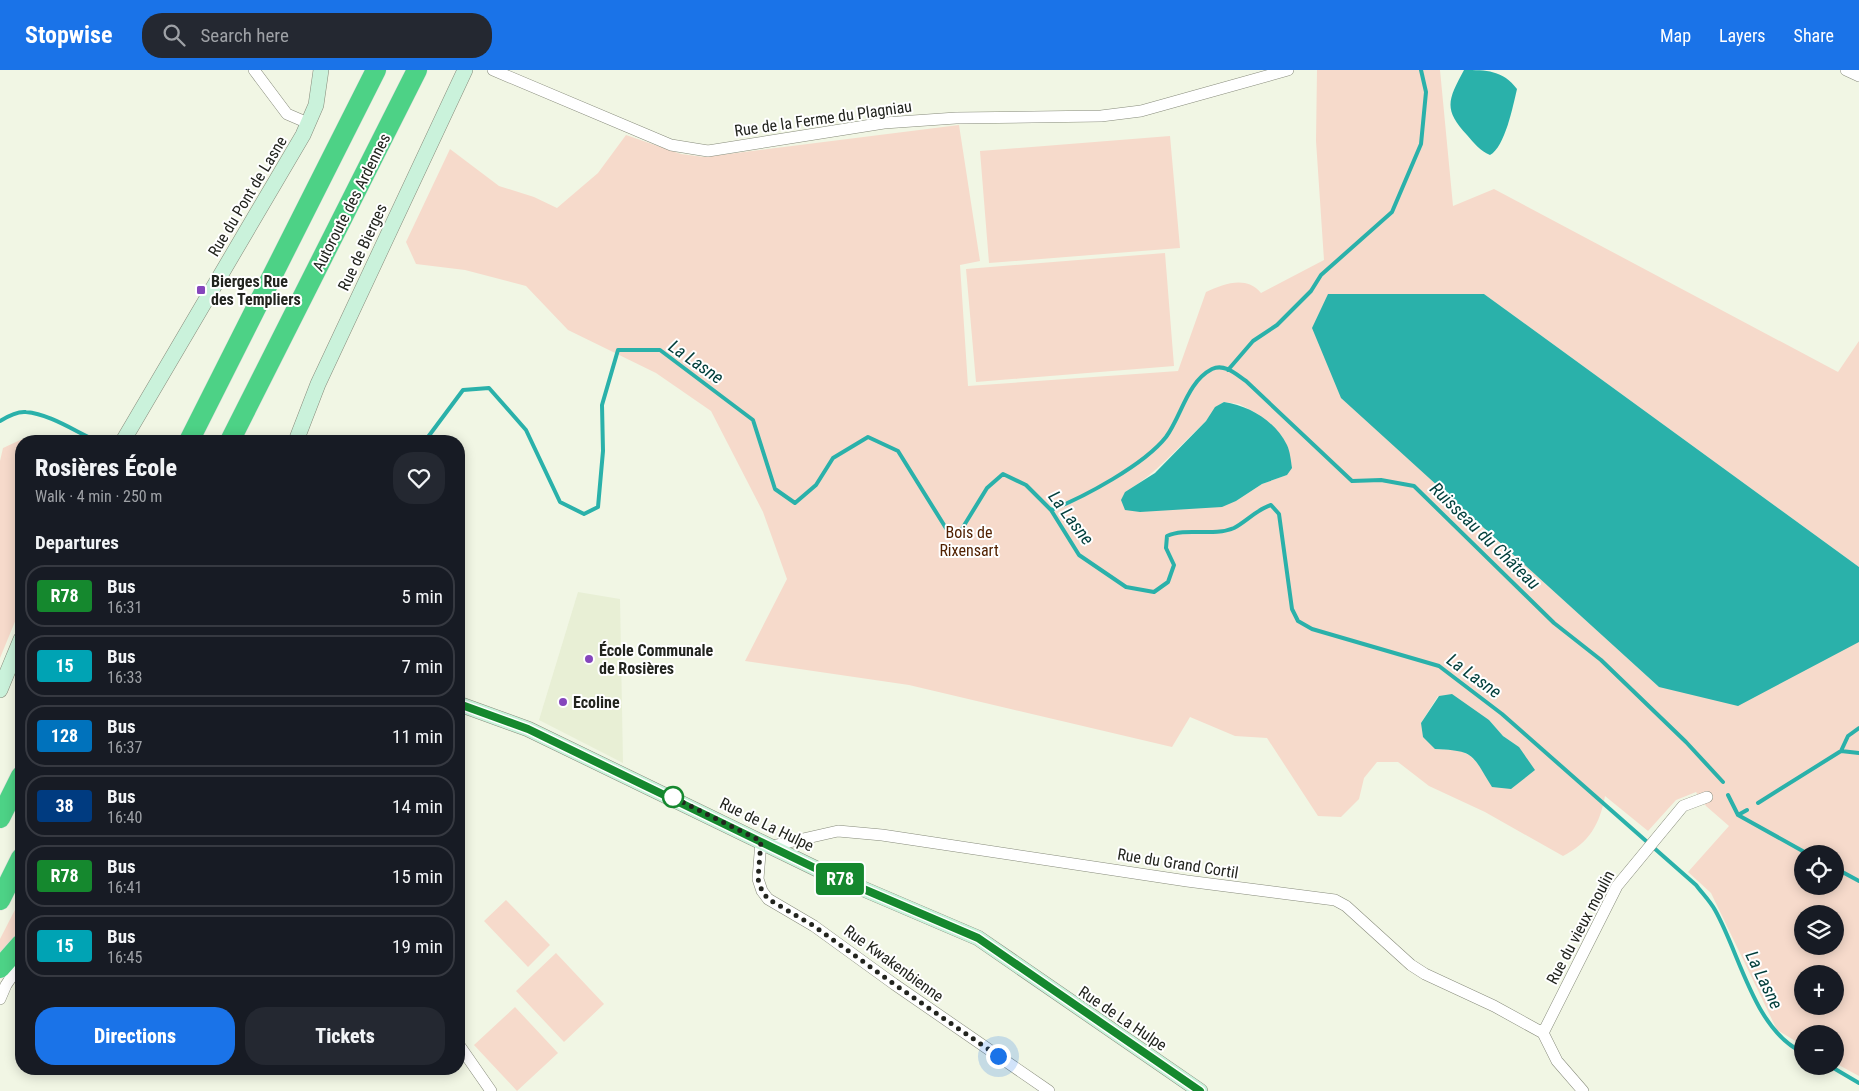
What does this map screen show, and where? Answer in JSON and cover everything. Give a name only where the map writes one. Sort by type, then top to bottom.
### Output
[{"type":"highway","points":[[192,435],[376,70]]},
{"type":"highway","name":"Autoroute des Ardennes","points":[[233,435],[417,70]]},
{"type":"highway","points":[[0,818],[15,788]]},
{"type":"highway","points":[[0,900],[15,870]]},
{"type":"highway","points":[[0,968],[15,951]]},
{"type":"street","points":[[254,70],[287,114],[308,123]]},
{"type":"street","name":"Rue du Pont de Lasne","points":[[127,435],[304,135],[316,105],[321,70]]},
{"type":"street","name":"Rue de Bierges","points":[[298,435],[318,384],[465,70]]},
{"type":"street","name":"Rue de la Ferme du Plagniau","points":[[493,70],[671,145],[708,151],[884,123],[956,118],[1101,116],[1141,111],[1288,70]]},
{"type":"street","points":[[1846,70],[1859,76]]},
{"type":"street","points":[[0,690],[15,654]]},
{"type":"street","name":"Rue de La Hulpe","points":[[465,706],[528,729],[819,870],[978,938],[1200,1091]]},
{"type":"street","name":"Rue du vieux moulin","points":[[1543,1033],[1617,886],[1683,806],[1707,797]]},
{"type":"street","name":"Rue du Grand Cortil","points":[[766,844],[838,831],[882,835],[1187,881],[1335,900],[1346,906],[1411,965],[1425,974],[1494,1006],[1543,1033]]},
{"type":"street","name":"Rue Kwakenbienne","points":[[766,844],[758,879],[762,891],[768,899],[814,926],[1049,1091]]},
{"type":"street","points":[[0,998],[15,972]]},
{"type":"street","points":[[1543,1033],[1557,1061],[1583,1091]]},
{"type":"street","points":[[465,1054],[491,1091]]},
{"type":"shaded area","name":"École Communale de Rosières","points":[[578,592],[620,599],[623,763],[539,720]]},
{"type":"green space","name":"Bois de Rixensart","points":[[1317,70],[1440,70],[1453,206],[1494,189],[1838,372],[1859,341],[1859,567],[1484,294],[1342,398],[1659,687],[1859,638],[1859,1076],[1844,1068],[1844,1025],[1794,1025],[1794,1040],[1777,1030],[1711,893],[1688,872],[1729,826],[1706,806],[1696,792],[1676,800],[1648,831],[1605,796],[1600,815],[1592,832],[1580,845],[1563,856],[1485,812],[1429,786],[1398,762],[1377,762],[1364,778],[1359,799],[1341,817],[1318,816],[1267,738],[1235,736],[1190,717],[1172,747],[909,685],[745,661],[787,579],[763,512],[711,411],[656,373],[568,330],[526,286],[465,270],[416,264],[406,242],[450,149],[499,186],[534,197],[557,208],[598,173],[626,135],[681,154],[704,157],[959,125],[980,261],[960,265],[968,386],[1178,371],[1206,292],[1227,284],[1242,283],[1255,287],[1261,293],[1324,260],[1316,141]],"holes":[[[1224,402],[1239,404],[1258,414],[1287,475],[1262,484],[1236,501],[1125,492],[1156,469]],[[1438,696],[1489,720],[1503,736],[1519,747],[1479,765],[1469,755],[1460,751],[1435,749],[1421,723]]]},
{"type":"green space","points":[[1170,136],[1180,248],[989,263],[980,151]]},
{"type":"green space","points":[[1165,253],[1174,366],[976,382],[966,269]]},
{"type":"green space","points":[[15,442],[15,622],[0,658],[0,461],[3,448]]},
{"type":"green space","points":[[506,900],[550,945],[528,967],[484,921]]},
{"type":"green space","points":[[15,910],[15,945],[0,961],[0,939]]},
{"type":"green space","points":[[556,953],[604,1004],[564,1042],[516,991]]},
{"type":"green space","points":[[515,1007],[558,1053],[517,1091],[474,1045]]},
{"type":"water","points":[[1464,70],[1494,72],[1506,78],[1517,89],[1504,135],[1500,144],[1490,155],[1472,141],[1459,126],[1451,111],[1450,104],[1454,89]]},
{"type":"water","points":[[1328,294],[1484,294],[1859,567],[1859,642],[1738,706],[1659,687],[1341,398],[1312,328]]},
{"type":"water","points":[[1224,402],[1252,411],[1276,429],[1282,436],[1290,453],[1292,468],[1287,475],[1262,484],[1236,501],[1222,507],[1140,512],[1125,510],[1121,500],[1125,492],[1155,473],[1206,421],[1215,407]]},
{"type":"water","points":[[1452,694],[1489,720],[1503,736],[1519,747],[1535,770],[1511,789],[1492,787],[1471,756],[1458,751],[1435,749],[1423,737],[1421,723],[1439,696]]},
{"type":"waterway","points":[[1228,370],[1253,341],[1277,325],[1311,291],[1321,275],[1392,212],[1421,144],[1426,92],[1421,70]]},
{"type":"waterway","name":"La Lasne","points":[[429,435],[463,390],[489,388],[526,430],[560,502],[584,514],[598,507],[603,451],[602,405],[618,350],[660,350],[753,420],[775,489],[795,503],[816,485],[833,458],[868,437],[898,451],[949,533],[960,532],[987,488],[1003,474],[1026,485],[1051,510],[1079,555],[1126,587],[1154,592],[1168,582],[1174,565],[1166,548],[1167,536],[1183,532],[1226,531],[1271,505],[1279,514],[1292,609],[1298,621],[1312,629],[1439,666],[1502,714],[1696,885],[1715,910],[1760,1009],[1772,1026],[1794,1046]]},
{"type":"waterway","name":"Ruisseau du Château","points":[[1051,510],[1113,479],[1156,448],[1172,428],[1197,382],[1212,369],[1226,369],[1246,381],[1352,481],[1381,480],[1414,486],[1554,623],[1601,660],[1686,742],[1723,782]]},
{"type":"waterway","name":"La Lasne","points":[[0,421],[19,412],[35,413],[84,435]]},
{"type":"waterway","points":[[1758,803],[1841,751],[1848,736],[1859,728]]},
{"type":"waterway","points":[[1841,751],[1859,753]]},
{"type":"waterway","name":"Ruisseau du Château","points":[[1728,795],[1738,815],[1794,846]]},
{"type":"waterway","points":[[1738,815],[1747,810]]},
{"type":"waterway","name":"Ruisseau du Château","points":[[1844,873],[1859,881]]},
{"type":"waterway","name":"La Lasne","points":[[1844,1074],[1859,1083]]},
{"type":"bus line","name":"R78","points":[[465,707],[528,729],[654,788],[819,870],[978,938],[1200,1091]]},
{"type":"place","name":"Bierges Rue des Templiers","points":[[201,290]]},
{"type":"place","name":"École Communale de Rosières","points":[[589,659]]},
{"type":"place","name":"Ecoline","points":[[563,702]]},
{"type":"route","points":[[673,797],[670,796],[761,841],[758,879],[762,891],[768,899],[814,926],[998,1056]]}]
